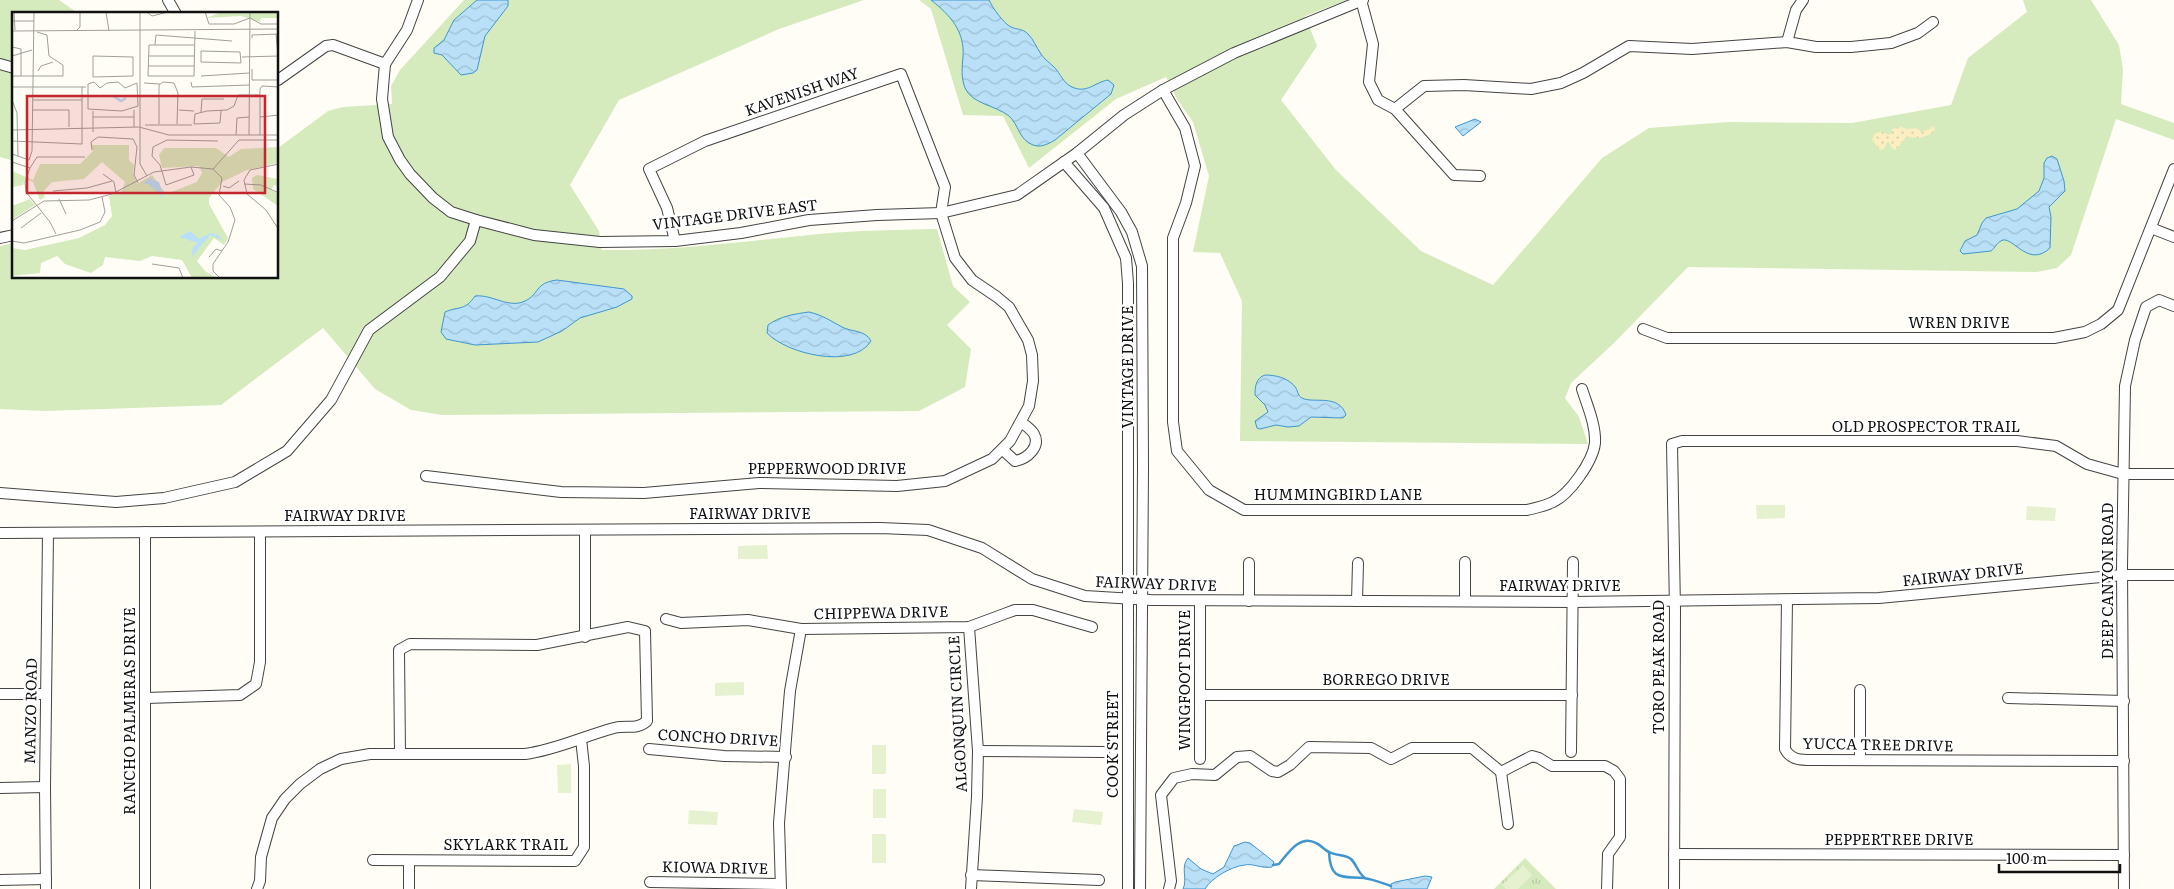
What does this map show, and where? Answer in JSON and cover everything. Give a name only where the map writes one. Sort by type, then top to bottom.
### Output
[{"type":"street","points":[[168,0],[175,12]]},
{"type":"street","name":"VINTAGE DRIVE EAST","points":[[418,0],[407,30],[385,64],[382,99],[384,119],[388,137],[400,160],[433,198],[451,212],[534,235],[600,242],[675,241],[741,233],[809,220],[877,214],[941,213],[1017,195],[1077,154],[1124,115],[1163,90],[1234,53],[1362,0]]},
{"type":"street","points":[[1362,0],[1372,44],[1369,82],[1378,100],[1395,110],[1454,175],[1480,176]]},
{"type":"street","points":[[1788,42],[1796,10],[1803,0]]},
{"type":"street","points":[[1395,110],[1424,86],[1464,85],[1531,89],[1561,83],[1583,73],[1629,46],[1692,48],[1788,42],[1816,46],[1851,47],[1891,43],[1918,33],[1933,22]]},
{"type":"street","points":[[279,79],[326,46],[333,46],[385,64]]},
{"type":"street","name":"KAVENISH WAY","points":[[675,241],[667,208],[649,169],[705,141],[901,74],[945,187],[941,213]]},
{"type":"street","name":"HUMMINGBIRD LANE","points":[[1163,90],[1185,128],[1194,166],[1186,203],[1173,238],[1173,422],[1177,451],[1209,490],[1244,510],[1527,510],[1554,502],[1572,487],[1587,465],[1595,443],[1590,413],[1582,389]]},
{"type":"street","name":"VINTAGE DRIVE","points":[[1077,154],[1121,212],[1132,232],[1142,266],[1142,600]]},
{"type":"street","name":"VINTAGE DRIVE","points":[[1064,162],[1104,208],[1126,258],[1128,283],[1128,599]]},
{"type":"street","name":"WREN DRIVE","points":[[1643,330],[1667,338],[2054,338],[2085,332],[2101,324],[2118,310],[2174,169]]},
{"type":"street","name":"PEPPERWOOD DRIVE","points":[[426,476],[561,492],[644,493],[759,483],[897,486],[945,481],[979,466],[1003,450],[1022,422],[1029,406],[1033,381],[1032,355],[1028,340],[1009,308],[997,296],[972,280],[955,258],[941,213]]},
{"type":"street","points":[[0,493],[116,502],[164,498],[235,482],[287,451],[331,400],[369,330],[440,277],[470,241],[476,220]]},
{"type":"street","points":[[2151,228],[2174,237]]},
{"type":"street","name":"DEEP CANYON ROAD","points":[[2124,889],[2122,575],[2125,386],[2135,340],[2146,306],[2159,300],[2174,306]]},
{"type":"street","points":[[1003,450],[1015,461],[1026,458],[1033,451],[1036,445],[1034,435],[1022,422]]},
{"type":"street","name":"OLD PROSPECTOR TRAIL","points":[[1672,444],[1682,441],[2017,440],[2056,446],[2087,464],[2123,474],[2174,474]]},
{"type":"street","name":"TORO PEAK ROAD","points":[[1672,444],[1675,601],[1674,889]]},
{"type":"street","name":"FAIRWAY DRIVE","points":[[0,533],[880,528],[928,530],[982,548],[1032,579],[1085,596],[1142,600],[1573,602],[1879,598],[2122,575],[2174,575]]},
{"type":"street","points":[[585,530],[585,637]]},
{"type":"street","name":"MANZO ROAD","points":[[46,884],[45,787],[48,532]]},
{"type":"street","name":"RANCHO PALMERAS DRIVE","points":[[145,532],[145,889]]},
{"type":"street","points":[[146,698],[240,695],[256,684],[260,662],[260,532]]},
{"type":"street","points":[[1465,562],[1465,601]]},
{"type":"street","points":[[1571,752],[1573,562]]},
{"type":"street","points":[[1249,563],[1249,601]]},
{"type":"street","points":[[1358,563],[1358,601]]},
{"type":"street","name":"COOK STREET","points":[[1128,599],[1128,889]]},
{"type":"street","name":"COOK STREET","points":[[1140,889],[1142,600]]},
{"type":"street","name":"YUCCA TREE DRIVE","points":[[1787,600],[1785,749],[1788,755],[1800,760],[2124,761]]},
{"type":"street","name":"WINGFOOT DRIVE","points":[[1200,601],[1200,759]]},
{"type":"street","name":"CHIPPEWA DRIVE","points":[[666,620],[681,623],[748,620],[801,628],[969,627],[1004,614],[1033,610],[1092,627]]},
{"type":"street","points":[[257,889],[260,881],[260,857],[272,818],[285,799],[300,784],[320,769],[341,759],[370,754],[400,754],[525,754],[541,752],[620,727],[638,727],[647,721],[645,631],[628,627],[537,645],[410,644],[399,650],[400,754]]},
{"type":"street","name":"ALGONQUIN CIRCLE","points":[[969,627],[978,750],[971,889]]},
{"type":"street","points":[[780,887],[779,822],[786,757],[790,691],[801,628]]},
{"type":"street","points":[[1860,690],[1860,760]]},
{"type":"street","points":[[0,694],[46,694]]},
{"type":"street","name":"BORREGO DRIVE","points":[[1200,695],[1572,695]]},
{"type":"street","points":[[2008,698],[2124,701]]},
{"type":"street","name":"SKYLARK TRAIL","points":[[373,860],[575,861],[584,848],[584,766],[581,739]]},
{"type":"street","points":[[1169,889],[1171,881],[1160,795],[1174,778],[1192,774],[1216,775],[1237,757],[1250,756],[1272,771],[1278,772],[1290,765],[1309,747],[1371,748],[1391,759],[1412,748],[1472,748],[1501,772],[1508,824]]},
{"type":"street","name":"CONCHO DRIVE","points":[[649,749],[724,756],[786,757]]},
{"type":"street","points":[[978,750],[1104,752]]},
{"type":"street","points":[[1501,772],[1532,756],[1552,766],[1605,766],[1614,771],[1620,779],[1620,837],[1608,854],[1607,889]]},
{"type":"street","points":[[0,788],[45,787]]},
{"type":"street","name":"PEPPERTREE DRIVE","points":[[1674,854],[2124,855]]},
{"type":"street","points":[[409,861],[409,889]]},
{"type":"street","points":[[972,875],[1099,880]]},
{"type":"street","points":[[0,880],[46,884]]},
{"type":"street","name":"KIOWA DRIVE","points":[[650,882],[780,887]]},
{"type":"green space","points":[[0,0],[59,0],[76,12],[12,12],[12,160],[0,157]]},
{"type":"green space","points":[[464,0],[864,0],[779,29],[619,100],[570,185],[599,231],[602,250],[684,247],[878,230],[937,229],[953,286],[970,302],[947,325],[971,349],[965,387],[919,411],[442,415],[411,410],[375,389],[323,328],[221,405],[45,411],[0,409],[0,246],[12,243],[12,279],[279,279],[279,147],[328,111],[343,107],[392,104],[391,86],[400,70]]},
{"type":"green space","points":[[919,0],[1347,0],[1305,16],[1317,46],[1281,100],[1336,170],[1421,251],[1493,285],[1602,158],[1649,128],[1728,122],[1852,123],[1951,105],[1968,58],[2027,12],[2023,0],[2091,0],[2119,45],[2123,69],[2121,104],[2174,123],[2174,140],[2116,119],[2071,255],[2057,268],[2037,272],[1688,267],[1614,343],[1571,383],[1565,398],[1579,417],[1588,444],[1240,441],[1242,301],[1220,253],[1193,252],[1209,176],[1193,122],[1177,99],[1166,77],[1116,99],[1029,168],[1003,116],[963,115],[931,9]]},
{"type":"green space","points":[[1756,505],[1785,505],[1785,518],[1757,519]]},
{"type":"green space","points":[[2027,506],[2056,508],[2055,521],[2026,520]]},
{"type":"green space","points":[[767,545],[768,559],[738,559],[738,546]]},
{"type":"green space","points":[[744,682],[744,695],[715,696],[715,683]]},
{"type":"green space","points":[[872,745],[886,745],[886,774],[872,774]]},
{"type":"green space","points":[[571,764],[571,793],[558,793],[557,765]]},
{"type":"green space","points":[[873,789],[886,789],[886,818],[873,818]]},
{"type":"green space","points":[[1074,809],[1103,812],[1101,825],[1072,822]]},
{"type":"green space","points":[[689,810],[718,812],[717,825],[688,824]]},
{"type":"green space","points":[[872,834],[886,834],[886,863],[872,863]]},
{"type":"green space","points":[[1525,858],[1556,889],[1494,889]]},
{"type":"green space","points":[[1523,865],[1532,875],[1518,889],[1506,889],[1502,885]]},
{"type":"sand","points":[[1932,126],[1935,128],[1933,133],[1920,138],[1906,137],[1896,150],[1892,148],[1888,141],[1884,149],[1880,150],[1872,140],[1874,134],[1882,131],[1888,135],[1892,133],[1892,129],[1901,127],[1907,129],[1917,128],[1921,132],[1930,129]]},
{"type":"water","points":[[477,0],[508,0],[508,6],[485,36],[477,70],[473,73],[461,75],[442,55],[434,53],[434,48],[444,40],[454,20]]},
{"type":"water","points":[[931,0],[989,0],[1008,25],[1028,34],[1042,56],[1069,85],[1082,89],[1108,80],[1114,85],[1111,94],[1055,140],[1042,146],[1028,143],[1009,116],[978,101],[968,93],[963,80],[963,48],[959,31],[950,18]]},
{"type":"water","points":[[1475,119],[1481,122],[1463,136],[1455,127]]},
{"type":"water","points":[[2052,156],[2057,159],[2065,191],[2049,207],[2051,217],[2050,248],[2035,255],[2029,254],[2012,243],[2003,240],[1991,251],[1963,254],[1960,251],[1965,241],[1977,235],[1986,218],[2017,209],[2039,191],[2044,178],[2044,163],[2047,158]]},
{"type":"water","points":[[557,280],[624,289],[632,296],[632,299],[617,307],[580,318],[562,331],[538,342],[475,345],[446,339],[441,332],[445,312],[465,306],[475,296],[519,303],[530,298],[544,284]]},
{"type":"water","points":[[809,312],[822,316],[846,329],[862,333],[869,337],[871,341],[862,350],[850,355],[820,356],[789,347],[776,341],[767,333],[768,325],[778,319]]},
{"type":"water","points":[[1265,375],[1286,379],[1296,388],[1302,398],[1307,400],[1326,400],[1338,404],[1343,408],[1346,415],[1343,418],[1311,417],[1299,426],[1276,425],[1257,428],[1255,421],[1268,412],[1265,405],[1255,395],[1257,383]]},
{"type":"water","points":[[1245,842],[1250,843],[1274,862],[1272,867],[1240,866],[1228,870],[1217,877],[1205,889],[1183,889],[1185,881],[1184,869],[1188,858],[1201,869],[1213,874],[1224,867],[1234,846]]},
{"type":"water","points":[[1425,876],[1432,877],[1427,889],[1391,889],[1391,884],[1395,882]]},
{"type":"waterway","points":[[1273,865],[1279,864],[1295,846],[1305,841],[1310,841],[1332,853],[1351,859],[1365,878]]},
{"type":"waterway","points":[[1329,852],[1330,862],[1335,873],[1344,877],[1367,879],[1391,886]]}]
